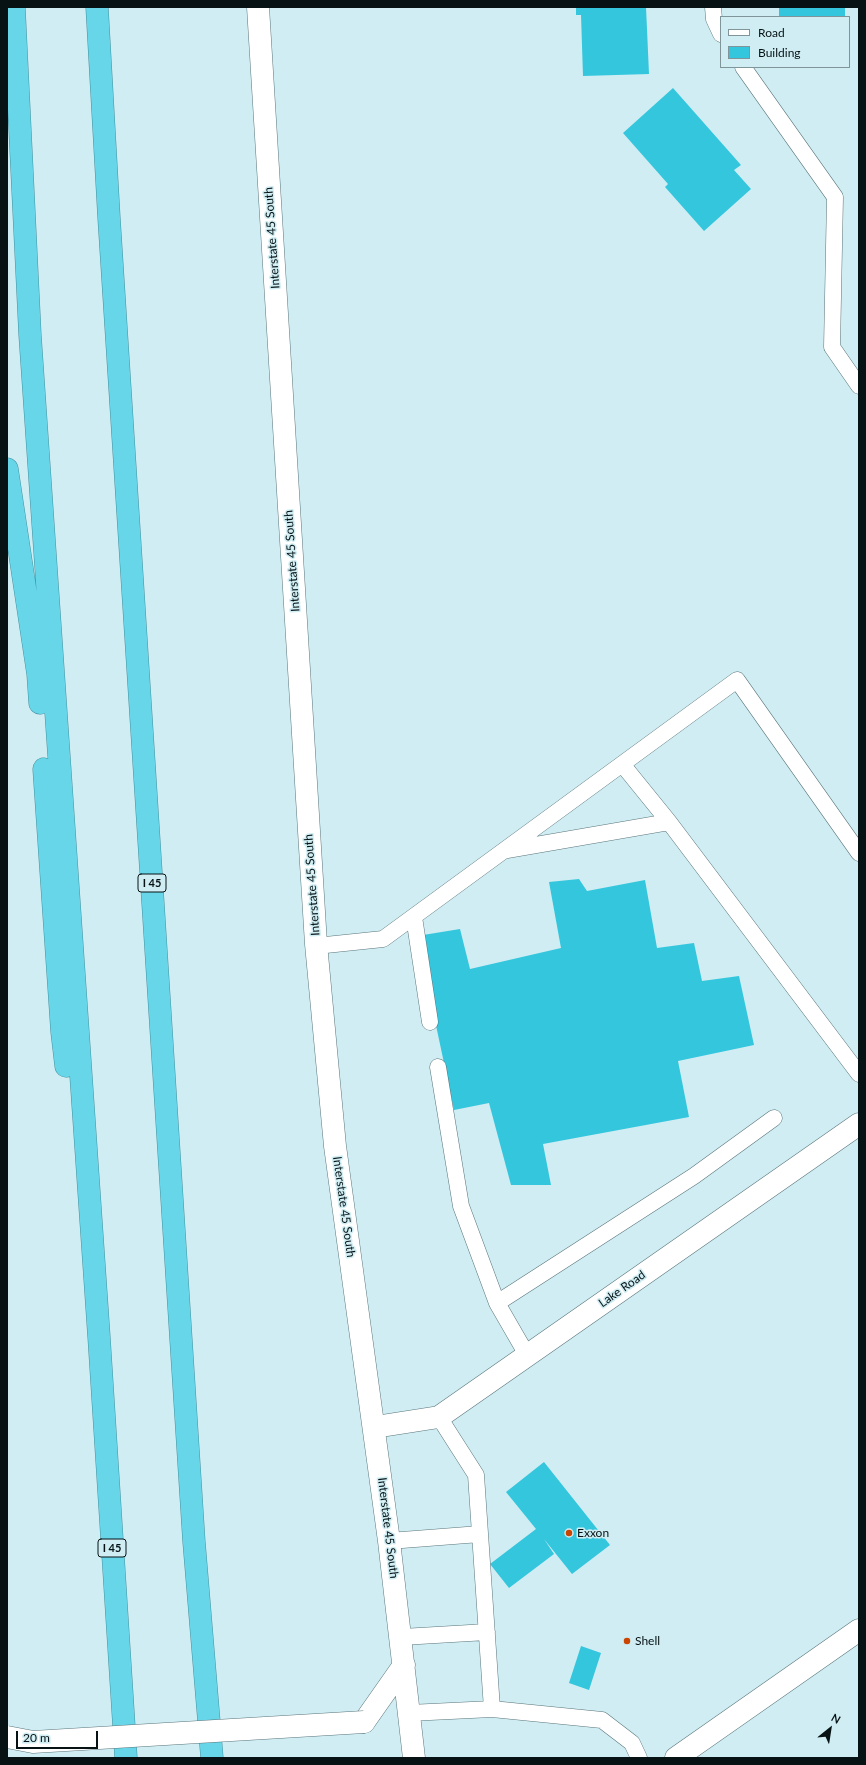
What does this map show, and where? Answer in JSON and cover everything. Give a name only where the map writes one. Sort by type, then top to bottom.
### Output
[{"type":"highway","name":"I 45","points":[[14,7],[30,343],[99,1337],[126,1758]]},
{"type":"highway","name":"I 45","points":[[97,7],[194,1542],[212,1758]]},
{"type":"highway","points":[[7,469],[38,674],[62,1032],[99,1337]]},
{"type":"main road","name":"Interstate 45 South","points":[[258,7],[316,946],[335,1146],[390,1541],[402,1637],[414,1758]]},
{"type":"main road","name":"Lake Road","points":[[374,1427],[439,1417],[859,1124]]},
{"type":"main road","points":[[676,1758],[859,1630]]},
{"type":"main road","points":[[7,1737],[33,1742],[364,1722],[404,1665]]},
{"type":"lane","points":[[713,7],[714,19],[720,32]]},
{"type":"lane","points":[[743,68],[835,198],[832,347],[859,386]]},
{"type":"lane","points":[[316,946],[383,939],[737,680],[859,853]]},
{"type":"lane","points":[[622,764],[669,822],[857,1067]]},
{"type":"lane","points":[[503,851],[669,822]]},
{"type":"lane","points":[[414,917],[430,1022]]},
{"type":"lane","points":[[438,1067],[461,1206],[497,1303],[527,1356]]},
{"type":"lane","points":[[497,1303],[694,1176],[774,1118]]},
{"type":"lane","points":[[439,1417],[476,1475],[492,1709]]},
{"type":"lane","points":[[390,1541],[480,1534]]},
{"type":"lane","points":[[402,1637],[487,1632]]},
{"type":"lane","points":[[409,1712],[492,1709],[602,1720],[632,1743],[639,1758]]},
{"type":"building","points":[[576,7],[646,7],[649,74],[583,76],[581,15],[576,15]]},
{"type":"building","points":[[779,7],[845,7],[845,16],[779,16]]},
{"type":"building","points":[[673,88],[741,165],[734,170],[751,189],[704,231],[665,187],[668,184],[623,133]]},
{"type":"building","points":[[579,879],[587,891],[645,880],[657,948],[694,943],[702,981],[739,976],[754,1045],[678,1061],[689,1117],[543,1144],[551,1185],[511,1185],[489,1103],[454,1110],[417,936],[460,929],[470,969],[561,948],[549,882]]},
{"type":"building","points":[[544,1462],[610,1545],[572,1574],[544,1539],[554,1554],[509,1588],[490,1564],[536,1529],[506,1492]]},
{"type":"building","points":[[581,1646],[601,1653],[589,1690],[569,1683]]},
{"type":"place","name":"Exxon","points":[[569,1533]]},
{"type":"place","name":"Shell","points":[[627,1641]]}]
